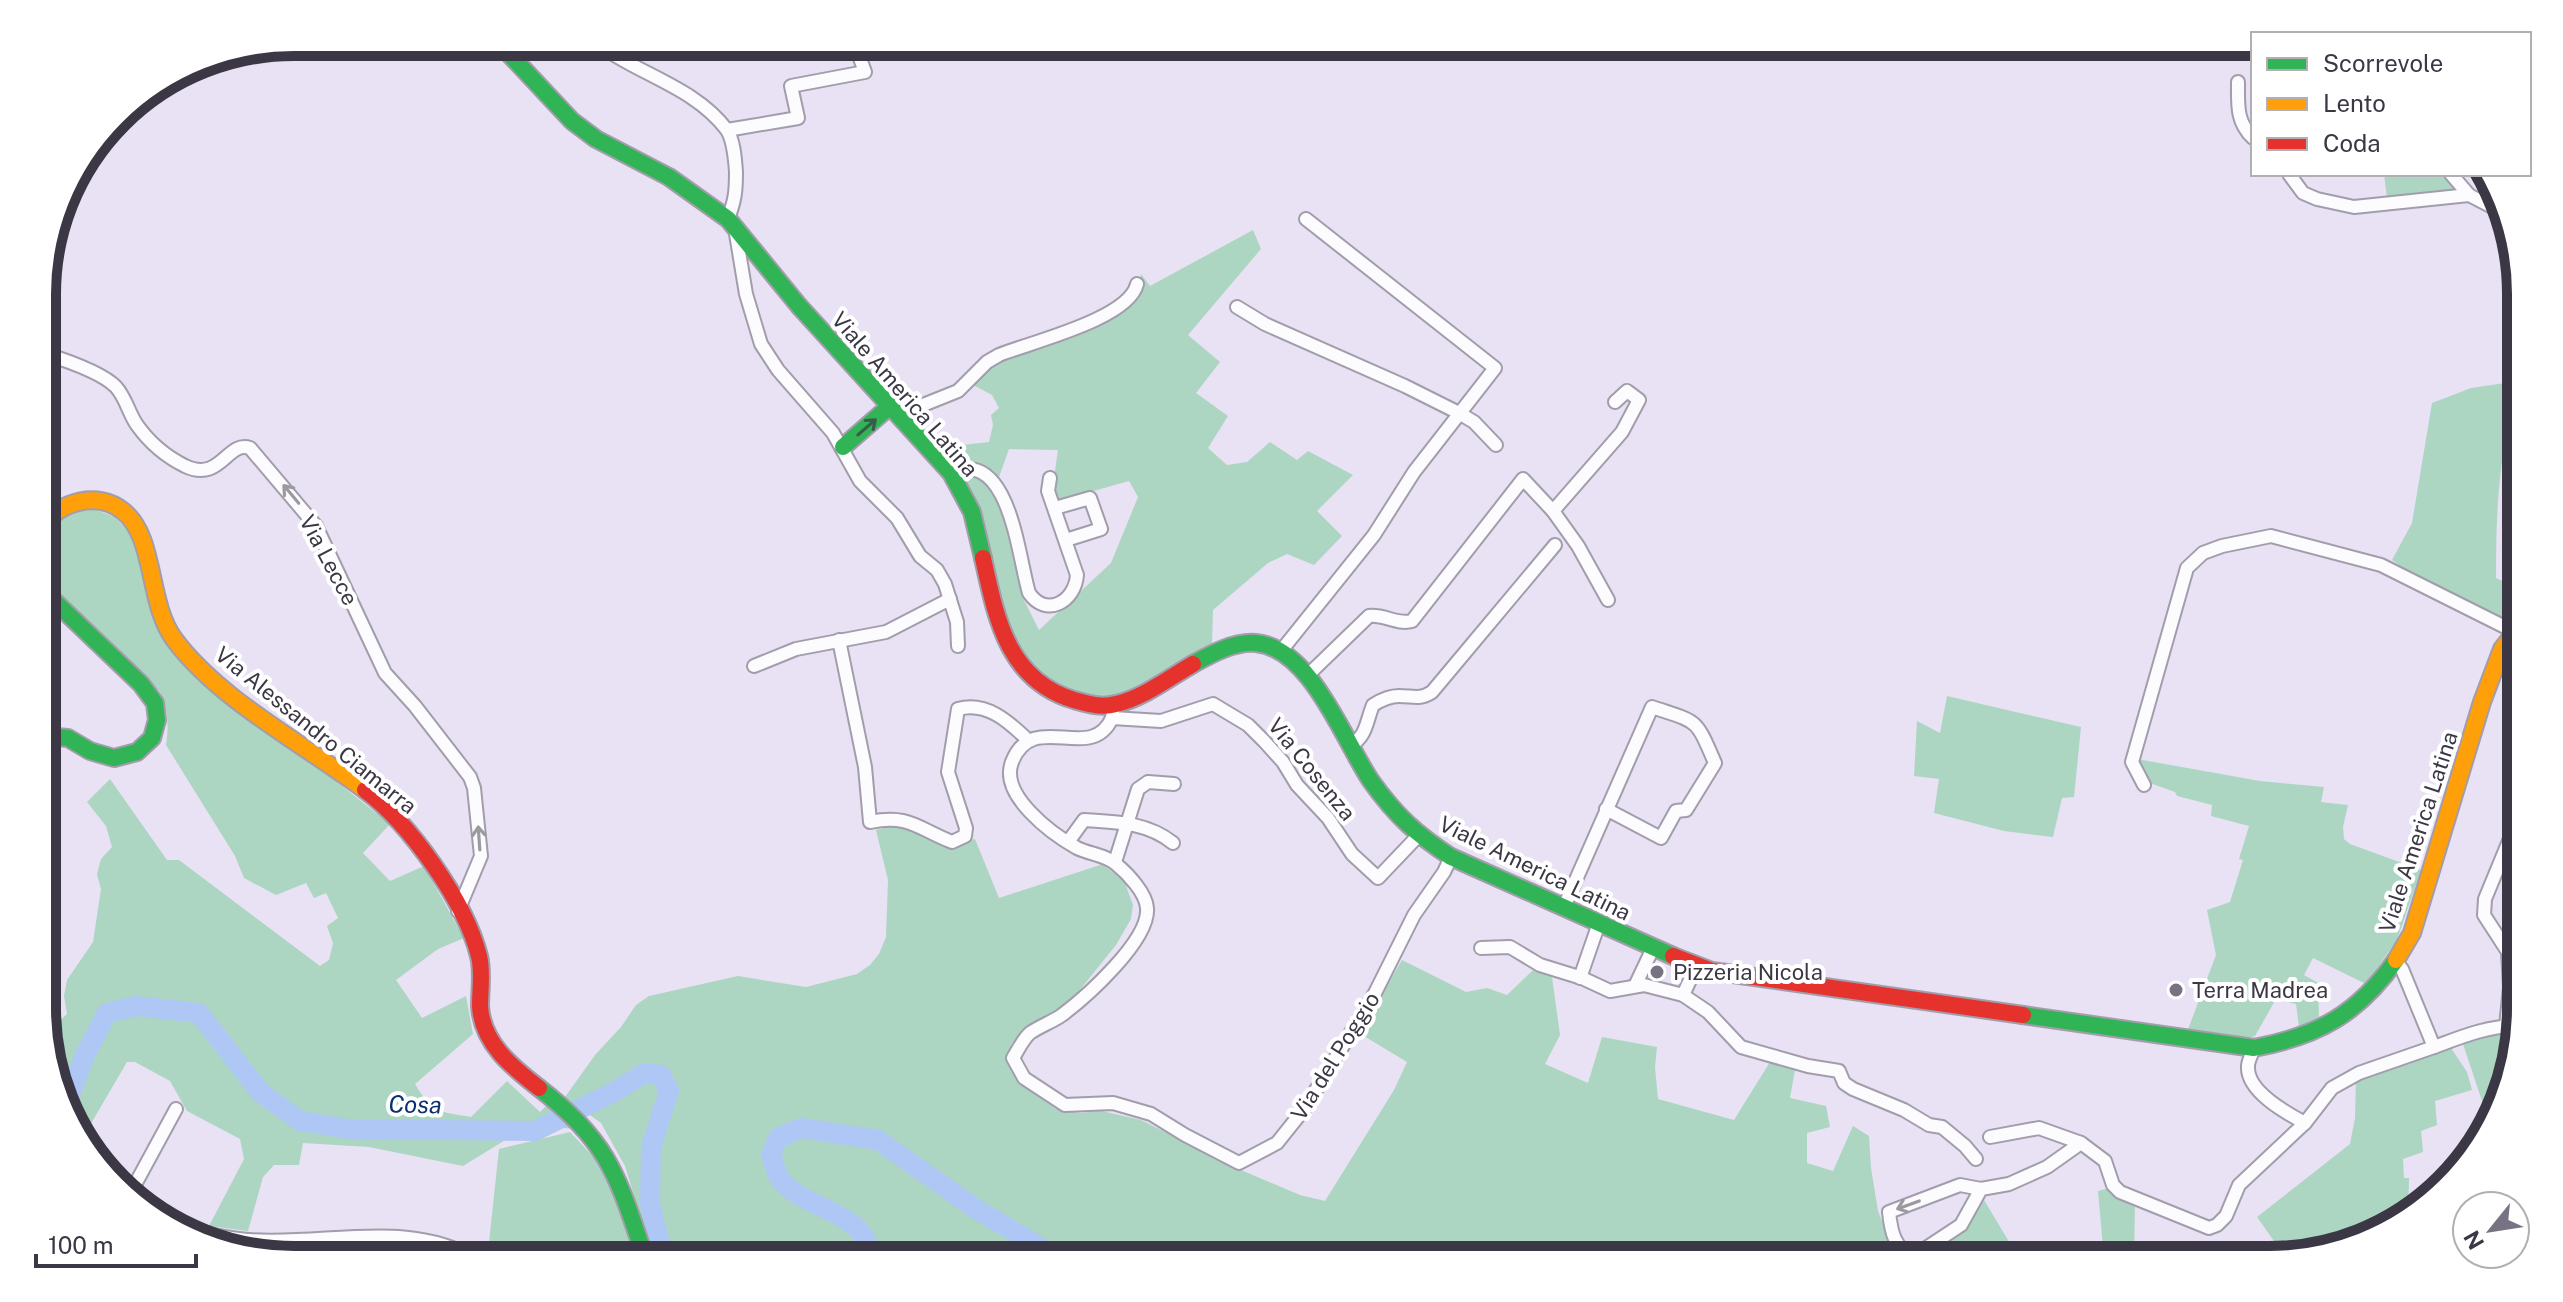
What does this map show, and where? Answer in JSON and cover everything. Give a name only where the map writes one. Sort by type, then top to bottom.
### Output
[{"type":"main road","name":"Viale America Latina","points":[[512,57],[572,121],[596,139],[680,184],[732,223],[799,306],[951,473],[972,512],[998,624],[1013,654],[1032,677],[1058,695],[1113,712]]},
{"type":"main road","points":[[843,447],[894,410]]},
{"type":"main road","name":"Via Alessandro Ciamarra","points":[[57,510],[73,502],[108,503],[127,513],[141,534],[156,603],[175,641],[240,700],[398,818],[423,849],[479,955],[479,1006],[485,1031],[501,1054],[586,1126],[602,1146],[641,1246]]},
{"type":"main road","points":[[56,737],[68,738],[90,751],[114,758],[137,752],[152,738],[157,720],[155,703],[141,684],[57,603]]},
{"type":"main road","name":"Viale America Latina","points":[[1281,651],[1308,675],[1393,810],[1418,836],[1451,857],[1653,948],[1712,971],[1748,977],[2254,1048],[2304,1038],[2328,1027],[2367,999],[2397,963],[2412,933],[2482,702],[2507,642]]},
{"type":"main road","points":[[1113,712],[1204,658],[1236,645],[1255,643],[1281,651]]},
{"type":"street","points":[[617,57],[701,104],[727,130],[735,156],[737,197],[732,223],[746,294],[761,344],[778,370],[843,447],[860,481],[897,518],[920,556],[937,570],[957,622],[958,646]]},
{"type":"street","points":[[727,130],[798,118],[791,86],[865,72],[859,57]]},
{"type":"street","points":[[2238,82],[2237,110],[2245,131],[2251,136]]},
{"type":"street","points":[[2290,176],[2303,193],[2325,202],[2354,207],[2469,195]]},
{"type":"street","points":[[2453,176],[2469,195],[2490,206]]},
{"type":"street","points":[[1281,651],[1374,535],[1414,472],[1495,368],[1306,219]]},
{"type":"street","points":[[894,410],[958,391],[987,362],[999,355],[1105,316],[1135,293],[1137,284]]},
{"type":"street","points":[[1237,307],[1265,324],[1459,413],[1474,422],[1496,445]]},
{"type":"street","name":"Via Lecce","points":[[57,359],[102,378],[119,391],[137,425],[163,452],[187,467],[206,471],[216,467],[237,448],[250,448],[316,526],[385,673],[470,777],[474,788],[481,856],[458,911]]},
{"type":"street","points":[[1553,511],[1622,432],[1639,400],[1627,391],[1615,402]]},
{"type":"street","points":[[951,473],[970,468],[985,473],[996,484],[1009,514],[1029,593],[1041,605],[1049,607],[1059,604],[1076,586],[1077,575],[1048,491],[1050,478]]},
{"type":"street","points":[[1308,675],[1369,616],[1379,614],[1405,623],[1412,621],[1523,479],[1553,511],[1578,546],[1608,600]]},
{"type":"street","points":[[1055,508],[1090,498],[1101,529],[1066,540]]},
{"type":"street","points":[[2144,785],[2132,762],[2187,568],[2203,553],[2271,536],[2381,565],[2507,624]]},
{"type":"street","points":[[1350,746],[1361,739],[1366,731],[1373,705],[1386,698],[1400,696],[1424,698],[1432,692],[1555,545]]},
{"type":"street","points":[[754,666],[796,649],[886,632],[950,599]]},
{"type":"street","points":[[839,640],[865,767],[870,822],[887,818],[903,819],[952,842],[965,836],[966,828],[948,772],[958,709],[972,705],[994,713],[1028,740]]},
{"type":"street","name":"Via Cosenza","points":[[1113,712],[1161,721],[1213,704],[1233,715],[1248,725],[1283,762],[1297,785],[1328,818],[1352,854],[1378,878],[1418,836]]},
{"type":"street","points":[[1564,907],[1606,809],[1652,707],[1694,721],[1715,763],[1686,810],[1676,811],[1661,838],[1606,809]]},
{"type":"street","points":[[1113,712],[1103,732],[1090,739],[1049,736],[1028,740],[1012,760],[1010,769],[1011,787],[1027,808],[1079,849],[1115,862],[1135,795],[1142,785],[1155,781],[1174,784]]},
{"type":"street","points":[[1068,842],[1084,820],[1126,823],[1159,832],[1173,843]]},
{"type":"street","points":[[2507,846],[2485,899],[2484,915],[2507,950]]},
{"type":"street","name":"Via del Poggio","points":[[1115,862],[1146,900],[1147,916],[1141,930],[1122,959],[1089,992],[1061,1016],[1028,1035],[1013,1058],[1024,1078],[1065,1105],[1113,1103],[1151,1114],[1239,1163],[1277,1143],[1305,1108],[1375,993],[1414,915],[1451,857]]},
{"type":"street","points":[[1580,978],[1599,923]]},
{"type":"street","points":[[1481,948],[1510,947],[1540,965],[1610,991],[1635,986],[1656,987],[1683,995],[1708,1012],[1741,1047],[1799,1064],[1839,1071],[1844,1083],[1853,1089],[1904,1110],[1929,1125],[1942,1127],[1976,1159]]},
{"type":"street","points":[[1635,986],[1653,948]]},
{"type":"street","points":[[2397,963],[2434,1047]]},
{"type":"street","points":[[1683,995],[1697,965]]},
{"type":"street","points":[[1990,1137],[2039,1128],[2081,1143],[2105,1161],[2113,1185],[2120,1192],[2209,1228],[2226,1216],[2239,1185],[2305,1123],[2332,1088],[2359,1073],[2475,1032],[2506,1027]]},
{"type":"street","points":[[2254,1048],[2248,1065],[2252,1084],[2284,1112],[2305,1123]]},
{"type":"street","points":[[135,1185],[176,1109]]},
{"type":"street","points":[[1898,1245],[1894,1240],[1889,1212],[1960,1185],[1981,1189],[2009,1184],[2064,1157],[2081,1143]]},
{"type":"street","points":[[1933,1245],[1961,1225],[1981,1189]]},
{"type":"street","points":[[268,1244],[391,1235],[448,1246]]},
{"type":"green space","points":[[2384,176],[2450,176],[2459,193],[2387,198]]},
{"type":"green space","points":[[1253,230],[1261,249],[1188,335],[1220,362],[1196,393],[1228,416],[1208,448],[1227,465],[1247,462],[1270,442],[1297,460],[1308,451],[1353,475],[1317,511],[1342,536],[1314,565],[1287,554],[1268,563],[1213,610],[1212,644],[1157,681],[1123,697],[1105,700],[1070,693],[1039,674],[1015,645],[1001,614],[960,478],[977,476],[992,488],[1004,516],[1022,596],[1039,630],[1111,563],[1138,497],[1129,481],[1058,501],[1052,491],[1058,450],[1009,449],[999,477],[971,461],[962,445],[989,442],[993,425],[991,415],[999,408],[992,395],[971,384],[981,372],[1000,361],[1138,293],[1141,274],[1150,286]]},
{"type":"green space","points":[[2507,383],[2507,431],[2499,493],[2496,578],[2507,583],[2507,622],[2410,573],[2392,560],[2412,523],[2432,403],[2471,388]]},
{"type":"green space","points":[[94,509],[115,517],[132,535],[147,592],[165,638],[236,702],[390,824],[363,853],[390,881],[424,866],[464,938],[438,949],[396,980],[422,1018],[466,996],[473,1034],[415,1084],[421,1094],[438,1110],[471,1117],[507,1081],[540,1112],[546,1106],[575,1129],[564,1128],[533,1137],[507,1139],[463,1166],[369,1147],[303,1143],[299,1165],[274,1165],[263,1177],[248,1231],[209,1226],[244,1159],[240,1139],[187,1111],[170,1081],[135,1062],[127,1062],[89,1127],[87,1125],[64,1070],[57,1023],[67,1014],[64,996],[67,980],[93,942],[101,889],[97,874],[101,859],[112,847],[106,826],[87,802],[110,779],[167,860],[179,860],[320,966],[329,960],[333,943],[327,926],[338,918],[326,893],[314,898],[306,883],[276,895],[244,878],[235,856],[166,745],[167,717],[160,692],[57,591],[57,524],[78,512]]},
{"type":"green space","points":[[1947,696],[2081,727],[2074,797],[2062,798],[2053,837],[2004,831],[1934,813],[1939,779],[1914,776],[1917,721],[1940,733]]},
{"type":"green space","points":[[2137,759],[2260,781],[2324,787],[2321,802],[2348,805],[2344,839],[2421,870],[2397,940],[2366,984],[2313,958],[2304,975],[2318,983],[2319,1017],[2299,1027],[2296,1004],[2276,999],[2255,1036],[2187,1032],[2216,955],[2207,910],[2230,902],[2243,860],[2239,859],[2249,826],[2211,816],[2212,805],[2177,796],[2175,792],[2147,782]]},
{"type":"green space","points":[[902,828],[948,843],[975,839],[999,898],[1103,864],[1125,883],[1133,905],[1131,919],[1116,945],[1075,996],[1012,1043],[1007,1056],[1022,1082],[1056,1109],[1080,1113],[1102,1111],[1141,1120],[1241,1170],[1300,1195],[1325,1201],[1394,1090],[1407,1062],[1359,1033],[1402,960],[1466,992],[1487,988],[1507,995],[1533,970],[1552,977],[1560,1035],[1545,1064],[1588,1083],[1602,1037],[1657,1047],[1658,1099],[1734,1120],[1770,1062],[1795,1070],[1790,1098],[1826,1106],[1830,1127],[1807,1133],[1807,1163],[1833,1171],[1853,1126],[1869,1136],[1878,1211],[1891,1245],[650,1246],[625,1166],[601,1123],[565,1097],[636,1005],[649,996],[738,976],[806,987],[857,974],[870,965],[886,937],[888,880],[876,830]]},
{"type":"green space","points":[[2500,1031],[2504,1042],[2494,1085],[2484,1108],[2462,1041]]},
{"type":"green space","points":[[2451,1048],[2467,1072],[2472,1090],[2435,1101],[2437,1125],[2421,1131],[2423,1152],[2403,1159],[2404,1178],[2409,1178],[2408,1200],[2346,1233],[2315,1241],[2277,1245],[2257,1217],[2350,1144],[2355,1118],[2356,1079]]},
{"type":"green space","points":[[570,1132],[603,1167],[634,1246],[489,1246],[499,1149]]},
{"type":"green space","points":[[2109,1188],[2120,1199],[2135,1205],[2134,1245],[2103,1245],[2098,1191]]},
{"type":"green space","points":[[1984,1200],[2011,1245],[1946,1245],[1964,1232]]},
{"type":"waterway","name":"Cosa","points":[[71,1091],[85,1055],[107,1013],[136,1006],[199,1013],[261,1093],[300,1121],[349,1129],[535,1131],[614,1092],[644,1073],[661,1075],[669,1091],[651,1147],[650,1204],[660,1246]]},
{"type":"waterway","name":"Cosa","points":[[867,1246],[860,1231],[848,1221],[791,1190],[780,1179],[771,1155],[778,1138],[801,1128],[878,1140],[976,1209],[1038,1246]]},
{"type":"traffic: fast","points":[[512,57],[572,121],[596,139],[669,177],[728,219],[799,306],[951,473],[972,512],[983,558]]},
{"type":"traffic: fast","points":[[843,447],[890,406]]},
{"type":"traffic: fast","points":[[56,737],[68,738],[90,751],[114,758],[137,752],[152,738],[157,720],[155,703],[141,684],[57,603]]},
{"type":"traffic: fast","points":[[1193,664],[1215,652],[1240,644],[1256,643],[1276,649],[1309,678],[1371,781],[1407,824],[1427,840],[1451,857],[1673,956]]},
{"type":"traffic: fast","points":[[2023,1015],[2254,1048],[2298,1037],[2335,1020],[2367,995],[2396,960]]},
{"type":"traffic: fast","points":[[539,1088],[563,1108],[597,1145],[619,1184],[641,1246]]},
{"type":"traffic: slow","points":[[57,512],[69,505],[91,500],[102,501],[123,511],[134,522],[147,553],[165,624],[192,661],[238,701],[365,790]]},
{"type":"traffic: slow","points":[[2396,960],[2412,933],[2482,702],[2507,643]]},
{"type":"traffic: jam","points":[[983,558],[993,602],[1008,644],[1033,678],[1051,691],[1085,703],[1111,705],[1146,692],[1193,664]]},
{"type":"traffic: jam","points":[[365,790],[400,823],[449,888],[472,934],[479,956],[480,1006],[486,1031],[509,1063],[539,1088]]},
{"type":"traffic: jam","points":[[1673,956],[1712,971],[2023,1015]]},
{"type":"place","name":"Pizzeria Nicola","points":[[1657,972]]},
{"type":"place","name":"Terra Madrea","points":[[2176,990]]}]
